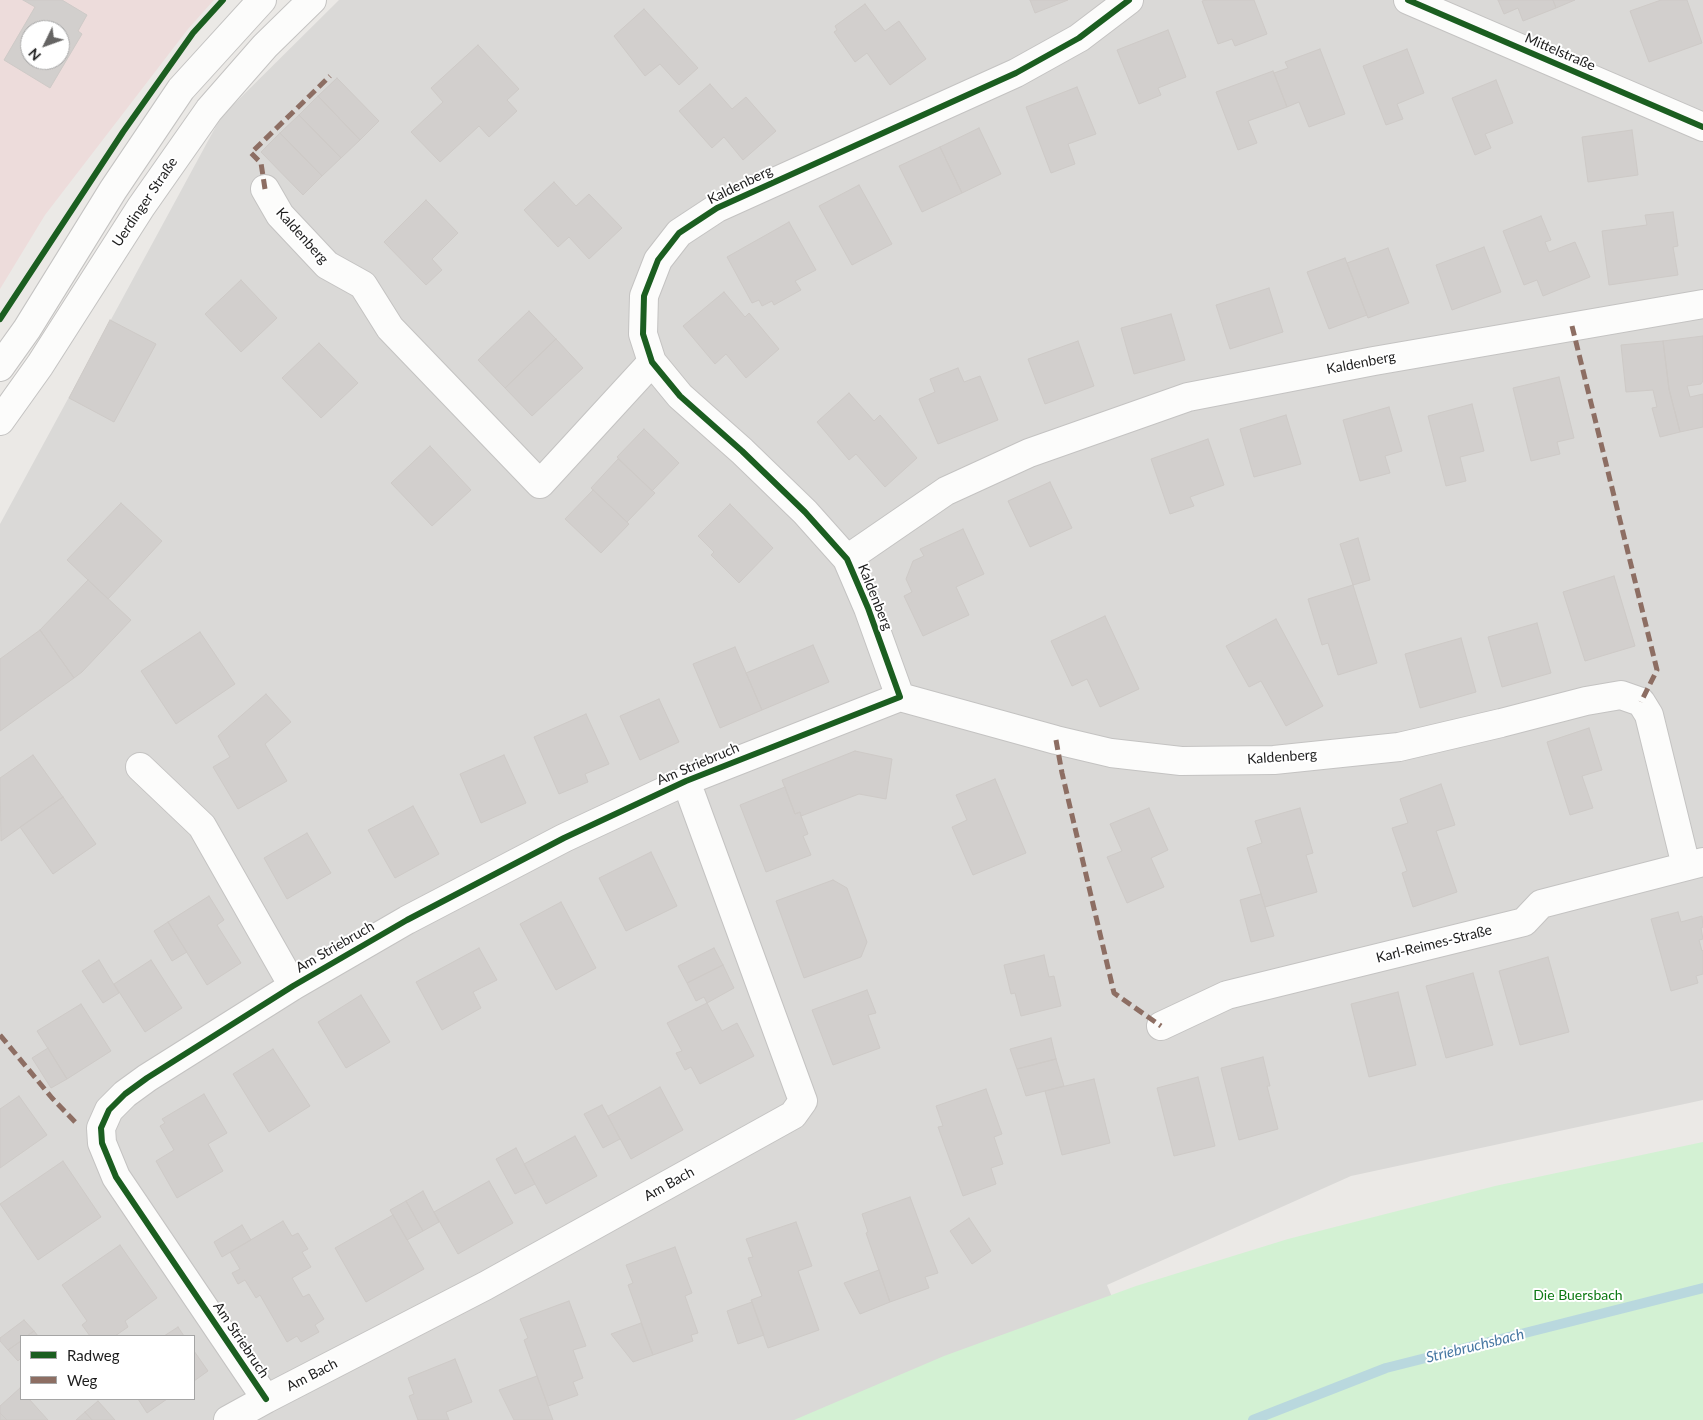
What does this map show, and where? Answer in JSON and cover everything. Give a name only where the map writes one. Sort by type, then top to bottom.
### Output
[{"type":"street","points":[[0,367],[27,329],[114,190],[181,89],[262,0]]},
{"type":"street","name":"Uerdinger Straße","points":[[0,421],[40,365],[141,207],[209,110],[265,46],[312,0]]},
{"type":"street","name":"Kaldenberg","points":[[1129,0],[1079,38],[1016,73],[718,208],[679,233],[658,260],[644,296],[643,334],[652,362],[680,396],[742,451],[805,512],[846,559],[868,608],[900,697],[1056,740],[1111,753],[1190,761],[1274,760],[1399,746],[1501,723],[1586,701],[1621,696],[1641,702],[1649,715],[1694,864]]},
{"type":"street","name":"Mittelstraße","points":[[1408,0],[1703,127]]},
{"type":"street","name":"Kaldenberg","points":[[265,189],[280,216],[327,265],[363,284],[390,328],[540,484],[652,362]]},
{"type":"street","name":"Kaldenberg","points":[[846,559],[946,491],[1029,453],[1188,397],[1374,361],[1703,304]]},
{"type":"street","name":"Am Striebruch","points":[[266,1399],[116,1177],[102,1143],[101,1128],[109,1110],[125,1094],[293,986],[407,920],[564,838],[686,781],[900,697]]},
{"type":"street","name":"Am Striebruch","points":[[140,767],[202,826],[293,986]]},
{"type":"street","name":"Am Bach","points":[[228,1420],[502,1277],[793,1115],[803,1101],[686,781]]},
{"type":"street","name":"Karl-Reimes-Straße","points":[[1161,1026],[1227,995],[1524,922],[1541,904],[1694,864]]},
{"type":"shaded area","points":[[0,0],[214,0],[188,29],[45,215],[0,289]]},
{"type":"shaded area","points":[[339,0],[1703,0],[1703,1100],[1351,1176],[1107,1285],[1163,1420],[0,1420],[0,524],[221,117]]},
{"type":"green space","name":"Die Buersbach","points":[[1703,1142],[1703,1420],[794,1420],[944,1356],[1136,1286],[1288,1239],[1495,1186]]},
{"type":"building","points":[[23,0],[62,0],[87,15],[78,31],[82,34],[70,54],[70,20],[27,20],[35,7]]},
{"type":"building","points":[[1030,0],[1068,0],[1035,13]]},
{"type":"building","points":[[1254,0],[1267,34],[1235,46],[1232,39],[1218,44],[1202,1]]},
{"type":"building","points":[[1498,0],[1553,0],[1556,8],[1523,21],[1518,8],[1504,14]]},
{"type":"building","points":[[1553,0],[1575,0],[1556,8]]},
{"type":"building","points":[[1661,0],[1687,0],[1702,43],[1649,62],[1630,11]]},
{"type":"building","points":[[865,4],[885,31],[899,21],[926,59],[890,85],[867,53],[855,62],[834,32],[837,30],[835,26]]},
{"type":"building","points":[[644,9],[698,68],[679,85],[660,64],[645,76],[614,36]]},
{"type":"building","points":[[1168,30],[1186,77],[1158,88],[1161,95],[1139,104],[1117,50]]},
{"type":"building","points":[[20,33],[20,70],[4,60]]},
{"type":"building","points":[[478,45],[519,89],[507,100],[517,111],[489,137],[479,126],[440,162],[411,132],[443,102],[431,88]]},
{"type":"building","points":[[1320,49],[1345,114],[1309,127],[1299,102],[1287,107],[1274,73],[1288,68],[1285,62]]},
{"type":"building","points":[[1407,49],[1424,93],[1397,104],[1403,119],[1386,125],[1363,66]]},
{"type":"building","points":[[20,70],[61,70],[50,88]]},
{"type":"building","points":[[1273,71],[1287,107],[1248,121],[1257,143],[1238,150],[1216,92]]},
{"type":"building","points":[[337,78],[379,121],[360,140],[318,96]]},
{"type":"building","points":[[1496,80],[1513,123],[1485,134],[1491,148],[1475,155],[1452,98]]},
{"type":"building","points":[[710,84],[732,109],[746,97],[776,131],[743,160],[724,137],[712,148],[679,111]]},
{"type":"building","points":[[1077,87],[1096,134],[1068,144],[1075,164],[1051,173],[1026,107]]},
{"type":"building","points":[[318,96],[360,140],[341,158],[299,115]]},
{"type":"building","points":[[299,115],[341,158],[322,176],[280,133]]},
{"type":"building","points":[[979,128],[1001,174],[962,193],[940,147]]},
{"type":"building","points":[[1632,130],[1638,175],[1588,182],[1582,137]]},
{"type":"building","points":[[280,133],[322,176],[303,195],[261,152]]},
{"type":"building","points":[[940,147],[962,193],[922,212],[899,166]]},
{"type":"building","points":[[554,182],[576,206],[589,194],[622,228],[589,259],[569,237],[558,247],[524,210]]},
{"type":"building","points":[[859,185],[892,244],[852,265],[819,206]]},
{"type":"building","points":[[426,200],[458,233],[432,259],[442,270],[426,285],[384,242]]},
{"type":"building","points":[[1673,212],[1678,246],[1673,247],[1678,275],[1609,285],[1602,231],[1647,225],[1645,215]]},
{"type":"building","points":[[1541,216],[1551,240],[1545,242],[1549,252],[1575,242],[1590,277],[1543,296],[1537,280],[1524,285],[1503,231]]},
{"type":"building","points":[[789,222],[816,270],[795,281],[801,290],[774,305],[772,301],[762,306],[759,300],[752,303],[727,257]]},
{"type":"building","points":[[1484,247],[1501,292],[1452,310],[1436,265]]},
{"type":"building","points":[[1388,248],[1409,303],[1368,318],[1347,263]]},
{"type":"building","points":[[1345,258],[1367,315],[1329,329],[1307,272]]},
{"type":"building","points":[[241,280],[277,318],[241,352],[205,314]]},
{"type":"building","points":[[1269,288],[1283,332],[1230,349],[1216,305]]},
{"type":"building","points":[[724,292],[745,317],[749,313],[779,349],[746,378],[726,354],[715,364],[683,326]]},
{"type":"building","points":[[529,311],[556,339],[505,388],[478,360]]},
{"type":"building","points":[[1171,314],[1185,360],[1134,374],[1121,328]]},
{"type":"building","points":[[110,320],[156,344],[114,422],[69,398]]},
{"type":"building","points":[[1703,336],[1703,381],[1701,384],[1687,386],[1690,397],[1703,394],[1703,427],[1680,432],[1669,389],[1663,341]]},
{"type":"building","points":[[556,339],[583,368],[532,416],[505,388]]},
{"type":"building","points":[[1078,341],[1094,386],[1045,404],[1028,359]]},
{"type":"building","points":[[1663,341],[1669,389],[1680,432],[1660,437],[1652,408],[1657,407],[1653,390],[1626,392],[1621,345]]},
{"type":"building","points":[[319,343],[358,383],[321,418],[282,378]]},
{"type":"building","points":[[958,368],[964,382],[980,376],[998,420],[938,444],[919,399],[935,392],[930,379]]},
{"type":"building","points":[[1559,377],[1574,438],[1557,442],[1560,454],[1531,461],[1513,388]]},
{"type":"building","points":[[849,393],[874,421],[880,415],[917,458],[885,487],[856,454],[849,460],[817,422]]},
{"type":"building","points":[[1472,404],[1484,451],[1460,457],[1466,481],[1446,486],[1428,416]]},
{"type":"building","points":[[1389,407],[1402,451],[1385,456],[1390,473],[1360,481],[1343,420]]},
{"type":"building","points":[[1286,415],[1301,464],[1254,477],[1240,429]]},
{"type":"building","points":[[644,429],[679,463],[652,491],[617,457]]},
{"type":"building","points":[[1208,439],[1224,485],[1190,497],[1194,506],[1170,514],[1151,459]]},
{"type":"building","points":[[430,446],[471,490],[432,526],[391,483]]},
{"type":"building","points":[[618,459],[655,493],[627,522],[591,488]]},
{"type":"building","points":[[1050,482],[1072,528],[1030,547],[1008,501]]},
{"type":"building","points":[[593,490],[629,524],[601,553],[565,519]]},
{"type":"building","points":[[121,503],[162,541],[108,599],[67,560]]},
{"type":"building","points":[[730,504],[773,548],[739,583],[711,555],[714,552],[698,536]]},
{"type":"building","points":[[963,529],[984,574],[956,587],[969,615],[923,636],[904,596],[912,592],[906,579],[913,561],[924,556],[920,549]]},
{"type":"building","points":[[1358,538],[1370,580],[1353,585],[1340,544]]},
{"type":"building","points":[[1614,576],[1635,646],[1585,661],[1563,592]]},
{"type":"building","points":[[88,580],[131,620],[82,672],[74,678],[40,630]]},
{"type":"building","points":[[1353,585],[1377,663],[1338,675],[1328,643],[1322,645],[1308,599]]},
{"type":"building","points":[[1105,616],[1139,689],[1100,707],[1087,679],[1072,686],[1051,641]]},
{"type":"building","points":[[1276,619],[1323,706],[1286,726],[1261,681],[1249,687],[1226,646]]},
{"type":"building","points":[[1537,623],[1551,673],[1502,687],[1488,637]]},
{"type":"building","points":[[40,630],[74,678],[0,731],[0,659]]},
{"type":"building","points":[[200,632],[235,684],[176,724],[141,671]]},
{"type":"building","points":[[1461,638],[1476,692],[1420,708],[1405,654]]},
{"type":"building","points":[[813,645],[829,682],[762,710],[746,673]]},
{"type":"building","points":[[735,647],[762,710],[720,728],[693,664]]},
{"type":"building","points":[[266,694],[291,722],[265,744],[287,781],[238,809],[213,767],[230,757],[218,736]]},
{"type":"building","points":[[659,699],[679,742],[640,760],[620,716]]},
{"type":"building","points":[[586,714],[609,764],[585,774],[588,782],[559,794],[534,737]]},
{"type":"building","points":[[1589,728],[1602,770],[1582,776],[1593,808],[1570,815],[1547,742]]},
{"type":"building","points":[[855,751],[892,759],[886,799],[859,794],[801,816],[800,812],[795,814],[782,780]]},
{"type":"building","points":[[33,755],[63,797],[1,841],[0,778]]},
{"type":"building","points":[[504,755],[526,803],[481,823],[460,774]]},
{"type":"building","points":[[995,779],[1026,853],[973,875],[952,827],[967,820],[956,795]]},
{"type":"building","points":[[1441,784],[1455,825],[1436,831],[1457,892],[1413,907],[1402,873],[1407,871],[1392,828],[1408,823],[1400,799]]},
{"type":"building","points":[[785,787],[795,814],[800,812],[808,834],[803,836],[811,855],[766,872],[740,805]]},
{"type":"building","points":[[63,797],[96,844],[53,874],[20,827]]},
{"type":"building","points":[[413,806],[439,854],[395,878],[368,830]]},
{"type":"building","points":[[1149,808],[1168,850],[1151,858],[1164,887],[1127,903],[1107,857],[1122,851],[1110,824]]},
{"type":"building","points":[[1300,808],[1313,853],[1306,855],[1317,892],[1265,907],[1247,848],[1262,843],[1255,821]]},
{"type":"building","points":[[307,833],[331,873],[287,899],[264,858]]},
{"type":"building","points":[[651,852],[677,906],[626,931],[599,878]]},
{"type":"building","points":[[833,880],[847,888],[867,942],[861,957],[804,978],[776,901]]},
{"type":"building","points":[[1261,894],[1274,936],[1251,942],[1240,900]]},
{"type":"building","points":[[209,896],[224,920],[217,925],[241,963],[207,985],[168,922]]},
{"type":"building","points":[[561,902],[596,968],[556,990],[520,924]]},
{"type":"building","points":[[1678,912],[1681,922],[1702,916],[1703,927],[1701,928],[1703,939],[1699,940],[1703,950],[1703,974],[1696,976],[1698,983],[1671,991],[1651,919]]},
{"type":"building","points":[[168,922],[187,952],[172,961],[154,931]]},
{"type":"building","points":[[479,948],[497,980],[473,992],[481,1008],[442,1030],[416,982]]},
{"type":"building","points":[[714,948],[723,965],[687,983],[678,966]]},
{"type":"building","points":[[1044,955],[1049,977],[1054,976],[1061,1006],[1021,1016],[1015,993],[1011,994],[1004,965]]},
{"type":"building","points":[[1548,957],[1569,1032],[1520,1045],[1499,971]]},
{"type":"building","points":[[99,960],[119,993],[103,1003],[82,971]]},
{"type":"building","points":[[151,960],[182,1008],[145,1032],[114,984]]},
{"type":"building","points":[[723,965],[734,988],[707,1003],[704,997],[696,1001],[687,983]]},
{"type":"building","points":[[1473,973],[1493,1045],[1446,1058],[1426,986]]},
{"type":"building","points":[[867,990],[876,1013],[868,1015],[880,1048],[833,1065],[812,1010]]},
{"type":"building","points":[[1398,992],[1416,1065],[1369,1077],[1351,1004]]},
{"type":"building","points":[[361,995],[390,1042],[346,1068],[318,1022]]},
{"type":"building","points":[[707,1003],[722,1031],[737,1023],[754,1056],[700,1084],[691,1067],[685,1070],[676,1053],[682,1051],[667,1023]]},
{"type":"building","points":[[81,1004],[111,1051],[67,1079],[37,1031]]},
{"type":"building","points":[[1051,1038],[1056,1059],[1017,1069],[1010,1049]]},
{"type":"building","points":[[48,1048],[67,1079],[51,1088],[32,1058]]},
{"type":"building","points":[[273,1049],[310,1106],[269,1132],[233,1074]]},
{"type":"building","points":[[1263,1057],[1270,1086],[1267,1086],[1278,1129],[1239,1140],[1221,1068]]},
{"type":"building","points":[[1056,1059],[1064,1086],[1026,1096],[1017,1069]]},
{"type":"building","points":[[1198,1077],[1215,1146],[1174,1156],[1157,1088]]},
{"type":"building","points":[[1094,1079],[1110,1143],[1062,1155],[1045,1091]]},
{"type":"building","points":[[660,1087],[683,1130],[631,1159],[608,1116]]},
{"type":"building","points":[[986,1089],[1002,1134],[994,1137],[1003,1164],[991,1168],[996,1184],[963,1196],[938,1127],[943,1126],[936,1106]]},
{"type":"building","points":[[204,1094],[227,1133],[208,1144],[223,1171],[177,1198],[156,1161],[174,1150],[160,1126],[165,1123],[162,1119]]},
{"type":"building","points":[[19,1096],[47,1135],[0,1168],[0,1109]]},
{"type":"building","points":[[602,1105],[620,1139],[603,1148],[584,1114]]},
{"type":"building","points":[[575,1136],[597,1176],[546,1204],[524,1164]]},
{"type":"building","points":[[516,1148],[535,1184],[515,1194],[496,1159]]},
{"type":"building","points":[[63,1161],[101,1217],[38,1260],[0,1204]]},
{"type":"building","points":[[489,1181],[513,1223],[458,1254],[434,1212]]},
{"type":"building","points":[[423,1191],[439,1222],[423,1231],[406,1201]]},
{"type":"building","points":[[910,1197],[938,1273],[925,1277],[929,1288],[890,1302],[866,1233],[868,1232],[862,1214]]},
{"type":"building","points":[[406,1201],[423,1231],[407,1240],[390,1210]]},
{"type":"building","points":[[393,1215],[424,1269],[366,1302],[335,1248]]},
{"type":"building","points":[[969,1218],[991,1251],[972,1264],[950,1231]]},
{"type":"building","points":[[283,1221],[292,1236],[298,1233],[308,1249],[302,1252],[311,1267],[292,1278],[303,1297],[309,1294],[324,1319],[315,1325],[319,1332],[301,1342],[297,1336],[287,1342],[260,1295],[256,1298],[245,1280],[238,1284],[232,1273],[240,1269],[230,1252]]},
{"type":"building","points":[[796,1222],[812,1266],[798,1271],[819,1330],[768,1348],[751,1300],[762,1296],[748,1258],[753,1257],[746,1239]]},
{"type":"building","points":[[242,1225],[251,1240],[222,1257],[214,1242]]},
{"type":"building","points":[[120,1245],[157,1298],[125,1321],[128,1327],[116,1335],[89,1335],[82,1325],[87,1321],[62,1285]]},
{"type":"building","points":[[675,1247],[692,1293],[685,1296],[698,1333],[691,1335],[693,1341],[653,1355],[628,1285],[633,1283],[626,1265]]},
{"type":"building","points":[[879,1270],[890,1302],[860,1314],[844,1283]]},
{"type":"building","points":[[569,1301],[586,1346],[573,1350],[583,1378],[573,1382],[578,1395],[548,1406],[524,1340],[528,1338],[520,1319]]},
{"type":"building","points":[[752,1302],[764,1335],[738,1344],[727,1311]]},
{"type":"building","points":[[24,1320],[34,1331],[28,1335],[20,1335],[20,1342],[8,1350],[0,1341],[0,1338]]},
{"type":"building","points":[[641,1323],[653,1355],[633,1362],[611,1334]]},
{"type":"building","points":[[178,1327],[183,1335],[166,1335]]},
{"type":"building","points":[[34,1331],[37,1335],[28,1335]]},
{"type":"building","points":[[20,1342],[20,1359],[18,1361],[8,1350]]},
{"type":"building","points":[[195,1352],[208,1371],[195,1380]]},
{"type":"building","points":[[455,1359],[472,1402],[446,1412],[449,1420],[418,1420],[409,1396],[414,1394],[408,1378]]},
{"type":"building","points":[[537,1376],[553,1420],[514,1420],[499,1390]]},
{"type":"building","points":[[20,1388],[20,1400],[30,1400],[48,1420],[7,1420],[0,1413],[0,1406]]},
{"type":"building","points":[[139,1400],[166,1400],[147,1413]]},
{"type":"building","points":[[98,1401],[115,1420],[92,1420],[85,1412]]},
{"type":"building","points":[[85,1412],[92,1420],[76,1420]]},
{"type":"building","points":[[0,1413],[7,1420],[0,1420]]},
{"type":"waterway","name":"Striebruchsbach","points":[[1253,1420],[1386,1368],[1703,1288]]},
{"type":"marked path","points":[[265,189],[261,163],[251,153],[330,76]]},
{"type":"marked path","points":[[1572,326],[1657,670],[1641,702]]},
{"type":"marked path","points":[[1056,740],[1062,773],[1114,993],[1161,1026]]},
{"type":"marked path","points":[[0,1035],[52,1098],[77,1124]]},
{"type":"cycle path","points":[[0,319],[123,132],[193,33],[223,0]]},
{"type":"cycle path","points":[[266,1399],[116,1177],[102,1143],[101,1128],[109,1110],[125,1094],[147,1078],[293,986],[407,920],[564,838],[686,781],[900,697],[868,608],[847,559],[805,512],[742,451],[680,396],[652,362],[643,334],[644,296],[658,260],[679,233],[717,208],[1016,73],[1079,38],[1129,0]]},
{"type":"cycle path","points":[[1408,0],[1703,127]]}]
